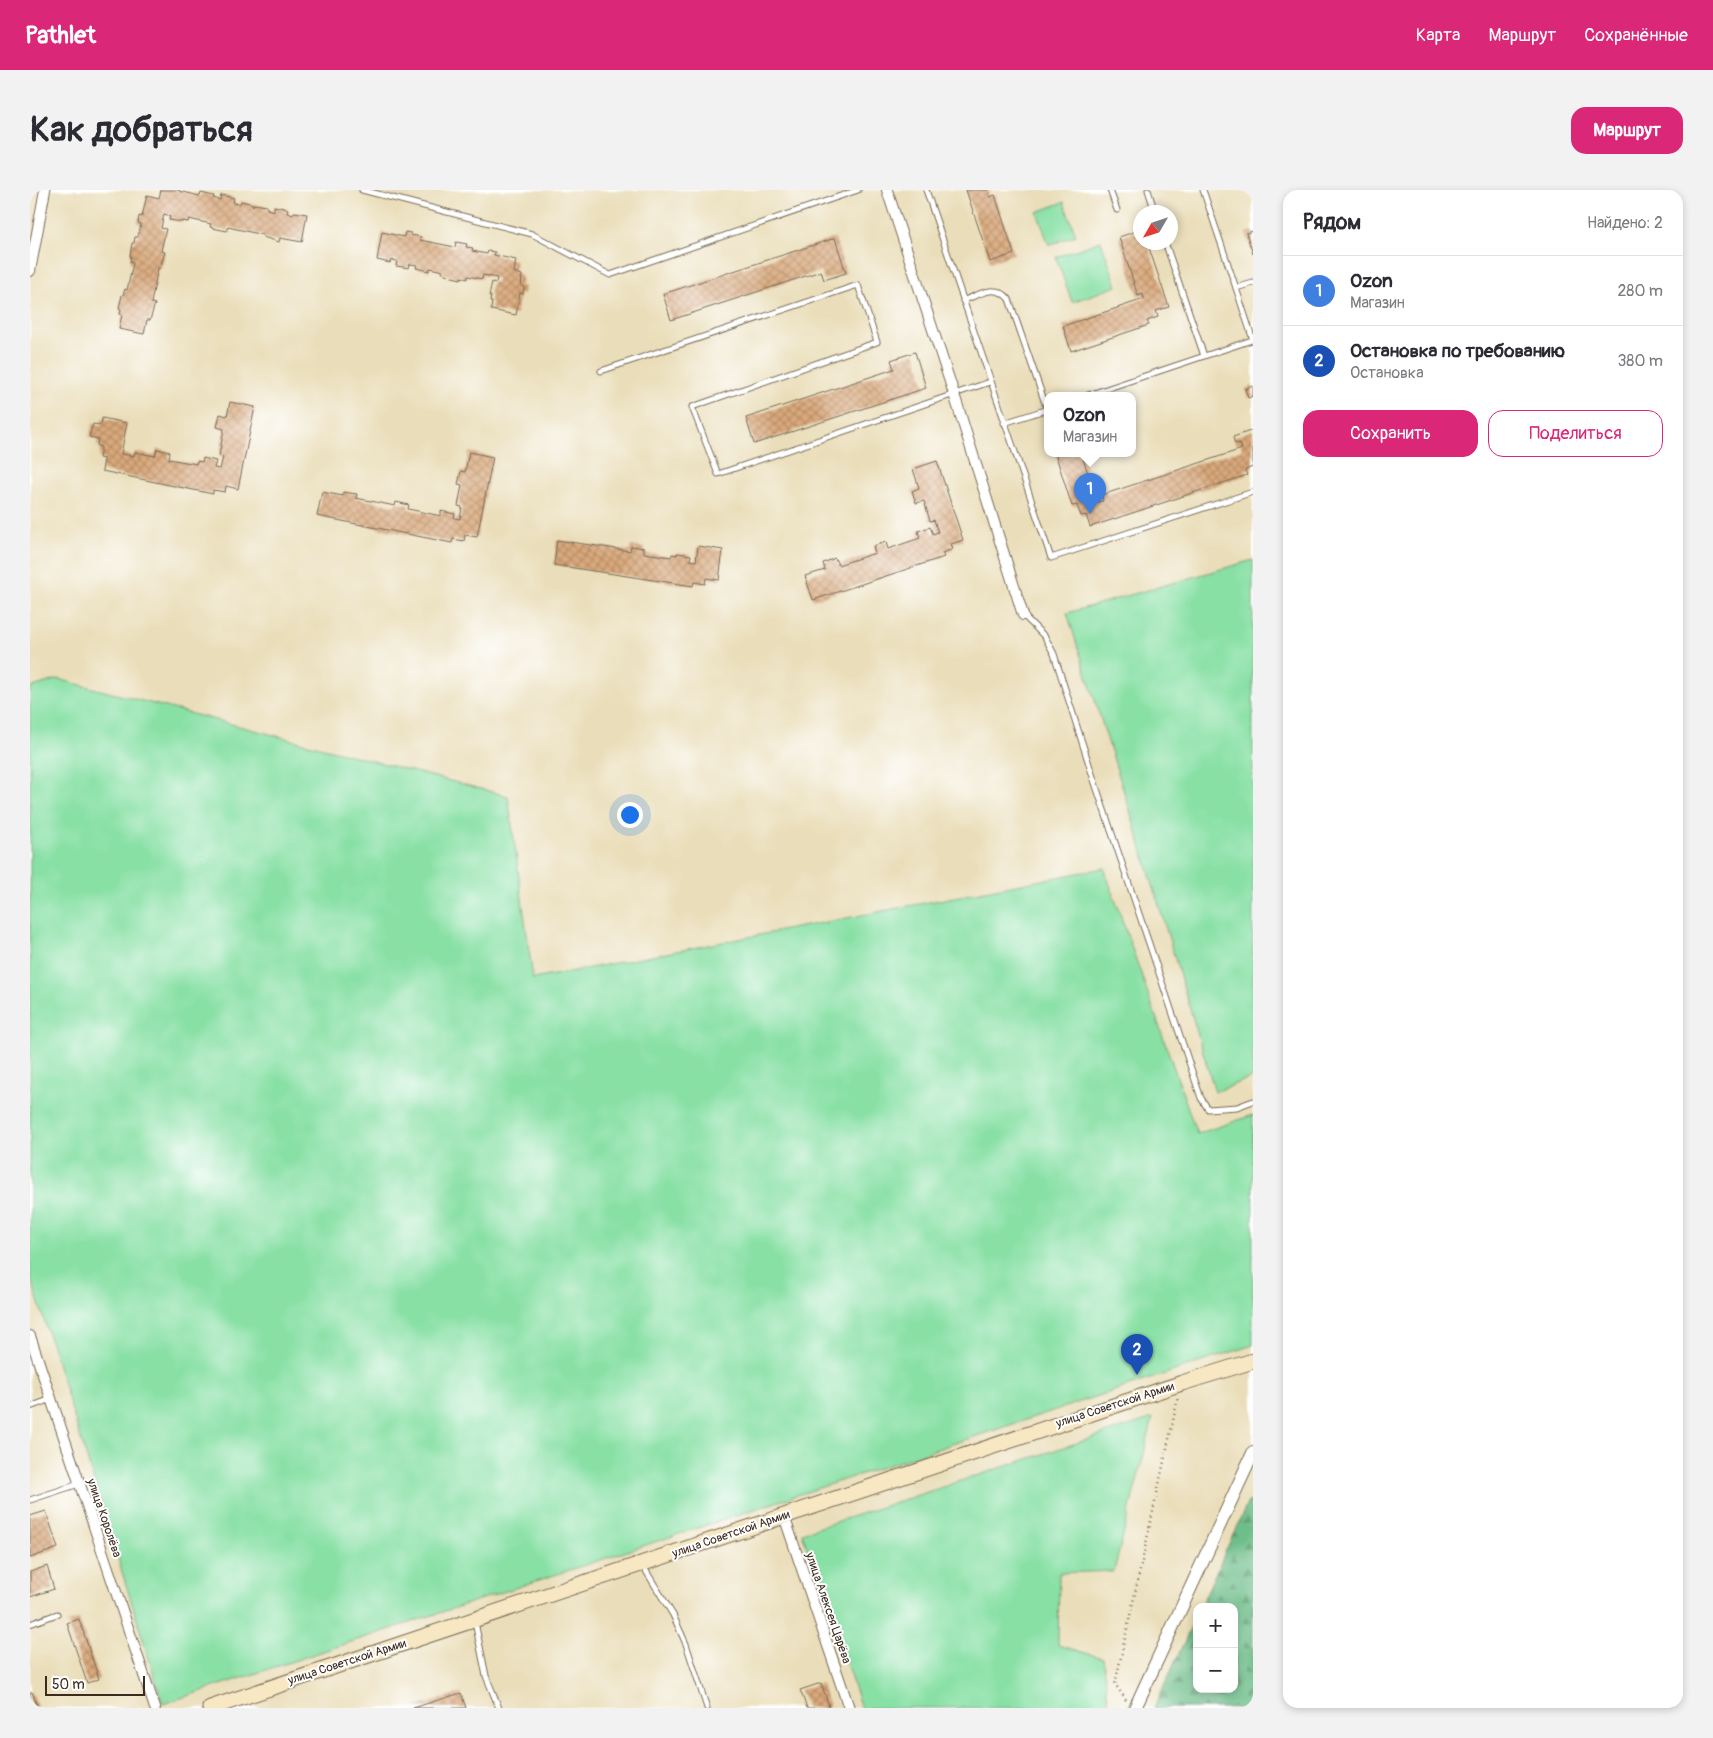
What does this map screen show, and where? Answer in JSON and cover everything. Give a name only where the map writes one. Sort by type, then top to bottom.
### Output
[{"type":"main road","name":"улица Советской Армии","points":[[210,1708],[1182,1383],[1253,1362]]},
{"type":"street","points":[[30,271],[45,190]]},
{"type":"street","points":[[888,190],[1023,615]]},
{"type":"street","name":"улица Королёва","points":[[30,1336],[155,1708]]},
{"type":"street","points":[[1135,1708],[1253,1453]]},
{"type":"street","name":"улица Алексея Царёва","points":[[784,1516],[849,1708]]},
{"type":"lane","points":[[362,190],[532,234],[610,276],[858,190]]},
{"type":"lane","points":[[926,190],[1051,558],[1253,492]]},
{"type":"lane","points":[[1110,190],[1117,210]]},
{"type":"lane","points":[[1148,190],[1153,205]]},
{"type":"lane","points":[[1097,392],[1253,340],[1203,190]]},
{"type":"lane","points":[[1168,250],[1204,356]]},
{"type":"lane","points":[[1236,288],[1253,282]]},
{"type":"lane","points":[[601,371],[858,285],[877,342],[692,407],[718,474],[990,382]]},
{"type":"lane","points":[[963,300],[990,290],[1005,293],[1009,299],[1044,400]]},
{"type":"lane","points":[[1004,423],[1044,410]]},
{"type":"lane","points":[[1023,615],[1045,637],[1054,654],[1200,1098],[1208,1109],[1237,1107],[1253,1101]]},
{"type":"lane","points":[[30,1407],[51,1399]]},
{"type":"lane","points":[[30,1500],[80,1484]]},
{"type":"lane","points":[[642,1564],[673,1615],[707,1708]]},
{"type":"lane","points":[[30,1624],[57,1614]]},
{"type":"lane","points":[[475,1619],[486,1676],[499,1708]]},
{"type":"path","points":[[1130,1708],[1115,1684],[1182,1383]]},
{"type":"green space","points":[[1064,202],[1076,235],[1049,245],[1037,212]]},
{"type":"green space","points":[[1101,241],[1117,286],[1072,302],[1056,257]]},
{"type":"green space","points":[[1253,560],[1253,1077],[1215,1092],[1139,839],[1067,613]]},
{"type":"green space","points":[[58,679],[508,796],[533,979],[1104,868],[1197,1134],[1253,1115],[1253,1345],[163,1704],[30,1275],[30,688]]},
{"type":"green space","points":[[1153,1418],[1114,1571],[1059,1573],[1058,1645],[1103,1658],[1109,1708],[861,1708],[802,1533]]},
{"type":"green space","points":[[1253,1501],[1253,1708],[1154,1708],[1193,1623],[1193,1693],[1238,1693],[1238,1603],[1202,1603],[1248,1502]]},
{"type":"building","points":[[161,190],[179,190],[200,196],[201,193],[214,196],[213,198],[220,200],[221,195],[234,198],[233,203],[240,204],[241,201],[253,204],[253,206],[254,204],[267,206],[267,209],[274,211],[274,206],[288,209],[287,213],[293,215],[294,212],[307,214],[302,242],[280,238],[279,242],[263,237],[263,235],[228,227],[227,231],[217,229],[210,227],[211,224],[189,219],[188,222],[169,220],[170,216],[164,214],[161,228],[166,229],[161,251],[165,252],[160,268],[158,268],[151,303],[155,304],[150,320],[147,320],[144,334],[119,329],[122,315],[119,308],[122,295],[125,289],[127,290],[133,263],[130,262],[130,256],[132,243],[134,243],[135,237],[138,237],[141,224],[138,223],[139,216],[142,217],[147,195],[159,198]]},
{"type":"building","points":[[966,190],[988,190],[990,197],[995,195],[1014,254],[990,262]]},
{"type":"building","points":[[1253,231],[1253,254],[1246,233]]},
{"type":"building","points":[[382,232],[404,237],[405,232],[411,233],[411,235],[421,237],[420,240],[455,247],[456,242],[467,244],[466,247],[473,248],[472,251],[487,254],[488,251],[495,252],[494,255],[516,260],[514,272],[522,275],[521,286],[524,287],[523,294],[520,293],[516,315],[491,310],[492,302],[490,302],[491,296],[489,296],[492,282],[496,283],[497,278],[483,275],[482,279],[468,276],[467,279],[461,277],[461,279],[448,276],[442,273],[443,271],[430,268],[429,271],[416,268],[417,265],[410,264],[409,268],[396,266],[397,261],[391,260],[390,263],[377,260]]},
{"type":"building","points":[[1133,232],[1133,250],[1150,250],[1169,307],[1156,311],[1158,317],[1147,321],[1149,325],[1071,351],[1063,326],[1144,299],[1143,294],[1138,296],[1119,237]]},
{"type":"building","points":[[835,238],[846,273],[824,280],[821,271],[671,320],[663,294]]},
{"type":"building","points":[[915,352],[926,388],[754,444],[746,418],[894,369],[891,360]]},
{"type":"building","points":[[1253,386],[1253,396],[1248,398],[1245,389]]},
{"type":"building","points":[[230,402],[255,407],[238,489],[226,486],[225,492],[213,490],[213,494],[102,471],[104,459],[99,458],[101,447],[97,446],[98,439],[89,437],[93,424],[101,425],[102,418],[127,423],[121,454],[134,456],[135,452],[155,456],[157,449],[170,452],[169,459],[196,464],[197,461],[202,462],[203,458],[216,461],[214,468],[220,469],[223,457],[219,456],[224,429],[217,427],[220,414],[227,416]]},
{"type":"building","points":[[1253,430],[1253,467],[1245,470],[1247,475],[1090,527],[1086,515],[1081,516],[1077,505],[1072,506],[1056,457],[1082,457],[1098,502],[1103,501],[1102,495],[1242,449],[1240,443],[1235,444],[1233,437]]},
{"type":"building","points":[[469,452],[493,457],[477,537],[465,535],[464,541],[453,539],[452,543],[317,516],[322,492],[343,496],[343,492],[357,494],[356,498],[395,506],[396,502],[409,505],[408,509],[441,516],[441,511],[455,514],[454,518],[460,519],[462,507],[458,506],[462,485],[458,484],[461,471],[465,472]]},
{"type":"building","points":[[937,461],[963,540],[951,544],[953,549],[942,553],[944,557],[813,600],[805,576],[825,570],[823,563],[835,558],[838,565],[875,553],[873,546],[886,542],[888,549],[920,538],[918,531],[930,527],[933,534],[938,532],[934,520],[930,521],[924,501],[916,503],[912,491],[919,488],[913,469]]},
{"type":"building","points":[[557,540],[630,551],[631,546],[644,548],[644,553],[671,557],[672,554],[677,555],[677,553],[691,555],[690,560],[696,561],[698,546],[723,550],[719,580],[706,578],[705,584],[694,582],[693,586],[554,565]]},
{"type":"building","points":[[46,1511],[58,1548],[30,1558],[30,1516]]},
{"type":"building","points":[[47,1566],[54,1589],[30,1597],[30,1572]]},
{"type":"building","points":[[79,1619],[99,1679],[87,1683],[67,1623]]},
{"type":"building","points":[[821,1683],[829,1706],[825,1708],[807,1708],[800,1690]]},
{"type":"building","points":[[32,1692],[37,1706],[32,1708],[30,1693]]},
{"type":"building","points":[[461,1693],[466,1708],[413,1708]]},
{"type":"place","name":"Ozon","points":[[1090,514]]},
{"type":"place","name":"Остановка по требованию","points":[[1137,1375]]}]
